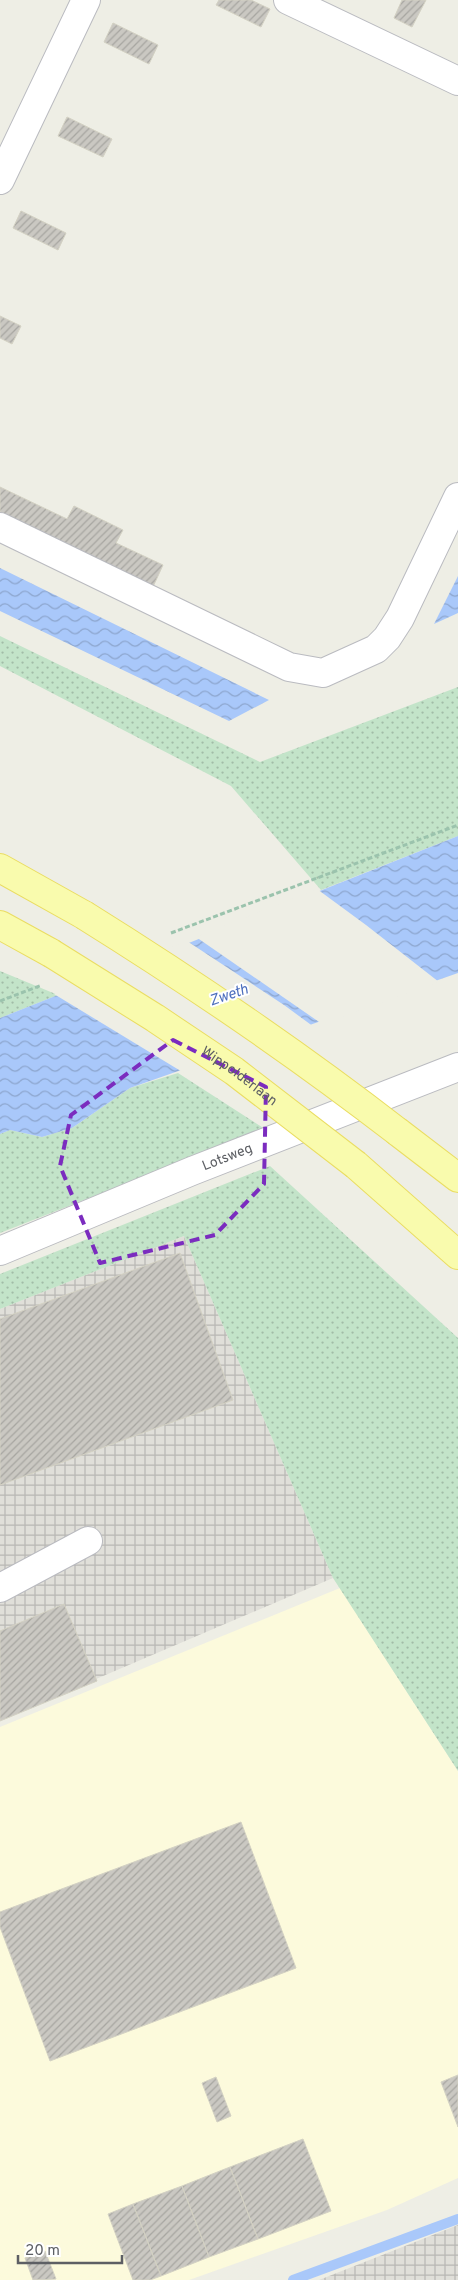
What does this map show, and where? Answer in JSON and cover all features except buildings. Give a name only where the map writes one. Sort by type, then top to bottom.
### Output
[{"type":"main road","points":[[0,868],[84,914],[220,1001],[333,1082],[458,1178]]},
{"type":"main road","name":"Wippolderlaan","points":[[0,924],[51,953],[234,1071],[356,1165],[458,1255]]},
{"type":"street","points":[[0,180],[86,0]]},
{"type":"street","points":[[288,0],[458,81]]},
{"type":"street","points":[[0,527],[288,667],[324,673],[376,649],[387,638],[400,618],[458,497]]},
{"type":"street","name":"Lotsweg","points":[[0,1251],[192,1171],[458,1067]]},
{"type":"street","points":[[0,1588],[88,1541]]},
{"type":"path","points":[[162,936],[458,825]]},
{"type":"path","points":[[0,1001],[47,983]]},
{"type":"highlighted area","points":[[173,1040],[266,1087],[264,1184],[215,1235],[100,1263],[60,1166],[71,1115]]},
{"type":"shaded area","points":[[184,1236],[333,1578],[0,1720],[0,1309]]},
{"type":"shaded area","points":[[340,1588],[458,1771],[458,2178],[387,2210],[189,2280],[0,2280],[0,1727]]},
{"type":"shaded area","points":[[458,2225],[458,2280],[319,2280]]},
{"type":"green space","points":[[0,636],[260,762],[458,687],[458,836],[321,890],[231,786],[0,666]]},
{"type":"green space","points":[[0,971],[58,995],[0,1018]]},
{"type":"green space","points":[[178,1073],[265,1129],[0,1233],[0,1134],[10,1130],[42,1137],[72,1128],[130,1088]]},
{"type":"green space","points":[[270,1166],[458,1338],[458,1771],[333,1578],[184,1236],[0,1309],[0,1274]]},
{"type":"water","points":[[0,568],[269,700],[229,721],[0,611]]},
{"type":"water","points":[[458,576],[458,613],[434,624]]},
{"type":"water","name":"Zweth","points":[[458,836],[458,973],[130,1088],[72,1128],[42,1137],[10,1130],[0,1134],[0,1018]]},
{"type":"pier","points":[[317,889],[439,982],[322,1024],[196,937]]},
{"type":"pier","points":[[187,941],[314,1027],[184,1073],[54,994]]},
{"type":"waterway","points":[[293,2280],[458,2219]]}]
